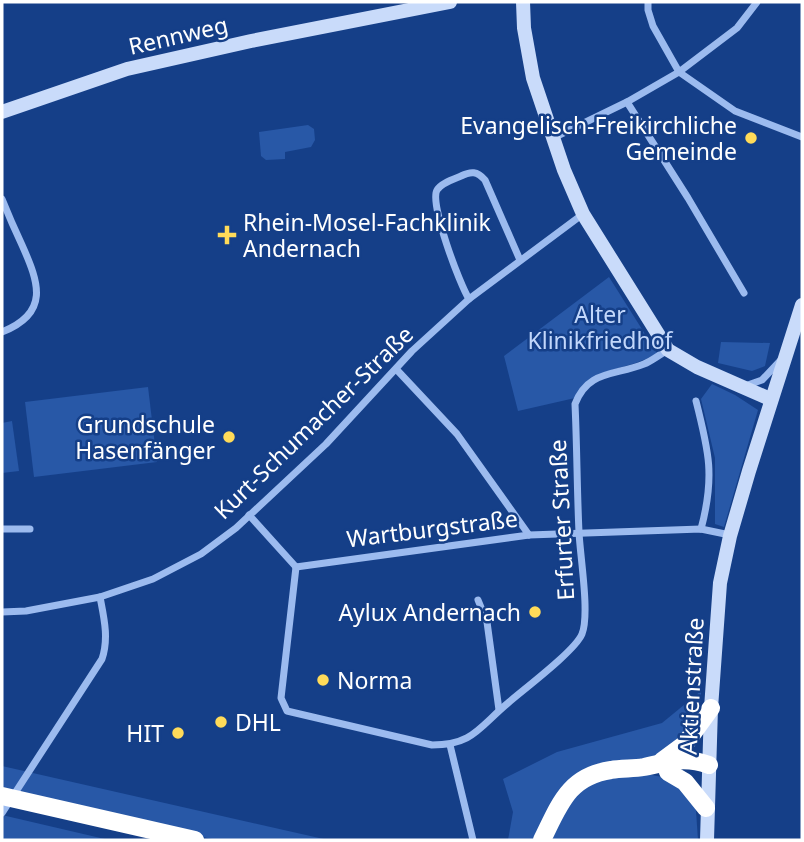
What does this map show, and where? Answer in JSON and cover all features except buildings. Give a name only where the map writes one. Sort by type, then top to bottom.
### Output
[{"type":"highway","points":[[657,767],[685,744],[710,708]]},
{"type":"highway","points":[[547,835],[561,800],[577,783],[587,777],[610,770],[657,767],[688,760],[709,765]]},
{"type":"highway","points":[[657,767],[685,782],[706,808]]},
{"type":"highway","points":[[2,796],[195,840]]},
{"type":"highway","points":[[2,811],[143,840]]},
{"type":"street","name":"Rennweg","points":[[2,111],[127,69],[251,41],[450,2]]},
{"type":"street","points":[[523,2],[524,28],[533,78],[552,138],[583,214],[668,350],[697,367],[770,399]]},
{"type":"street","points":[[648,2],[653,26],[679,72],[736,111],[802,137]]},
{"type":"street","points":[[552,138],[627,102],[679,72],[737,27],[757,2]]},
{"type":"street","points":[[627,102],[744,293]]},
{"type":"street","points":[[469,299],[460,284],[436,207],[436,193],[441,186],[469,172],[480,175],[485,180],[520,260]]},
{"type":"street","points":[[2,199],[38,287],[34,306],[23,321],[2,332]]},
{"type":"street","name":"Kurt-Schumacher-Straße","points":[[2,612],[26,611],[100,597],[131,588],[201,554],[236,528],[326,444],[412,351],[469,299],[583,214]]},
{"type":"street","name":"Aktienstraße","points":[[707,840],[710,708],[720,583],[730,536],[770,399],[785,355],[798,332],[802,305]]},
{"type":"street","name":"Erfurter Straße","points":[[450,745],[468,738],[543,674],[582,633],[585,618],[575,404],[580,391],[590,380],[646,364],[668,350]]},
{"type":"street","points":[[742,387],[762,380],[785,355]]},
{"type":"street","points":[[397,370],[457,434],[529,535]]},
{"type":"street","points":[[696,401],[706,439],[710,485],[701,529],[730,536]]},
{"type":"street","points":[[249,515],[296,567],[281,698],[287,711],[421,743],[450,745],[473,840]]},
{"type":"street","points":[[2,529],[30,529]]},
{"type":"street","name":"Wartburgstraße","points":[[296,567],[373,554],[529,535],[701,529]]},
{"type":"street","points":[[2,811],[102,659],[106,635],[100,597]]},
{"type":"street","points":[[478,600],[486,622],[499,710]]},
{"type":"green space","points":[[308,125],[314,129],[315,140],[311,147],[285,152],[285,159],[266,160],[261,156],[259,132]]},
{"type":"green space","name":"Alter Klinikfriedhof","points":[[609,277],[657,353],[647,359],[599,374],[581,388],[575,398],[518,411],[504,356]]},
{"type":"green space","points":[[721,342],[770,343],[765,366],[752,371],[718,363]]},
{"type":"green space","points":[[712,384],[758,410],[724,527],[715,524],[715,458],[701,399]]},
{"type":"green space","points":[[148,387],[157,462],[34,477],[25,402]]},
{"type":"green space","points":[[12,421],[19,471],[2,473],[2,423]]},
{"type":"green space","points":[[701,691],[701,707],[689,732],[657,758],[595,768],[537,840],[508,840],[513,812],[503,779],[557,752],[662,723]]},
{"type":"green space","points":[[2,766],[328,840],[216,840],[2,791]]},
{"type":"green space","points":[[611,775],[652,775],[667,778],[691,796],[696,811],[698,840],[553,840],[553,832],[578,789]]},
{"type":"green space","points":[[2,815],[109,840],[2,840]]},
{"type":"place","name":"Evangelisch-Freikirchliche Gemeinde","points":[[751,138]]},
{"type":"place","name":"Rhein-Mosel-Fachklinik Andernach","points":[[227,235]]},
{"type":"place","name":"Grundschule Hasenfänger","points":[[229,437]]},
{"type":"place","name":"Aylux Andernach","points":[[535,612]]},
{"type":"place","name":"Norma","points":[[323,680]]},
{"type":"place","name":"DHL","points":[[221,722]]},
{"type":"place","name":"HIT","points":[[178,733]]}]
